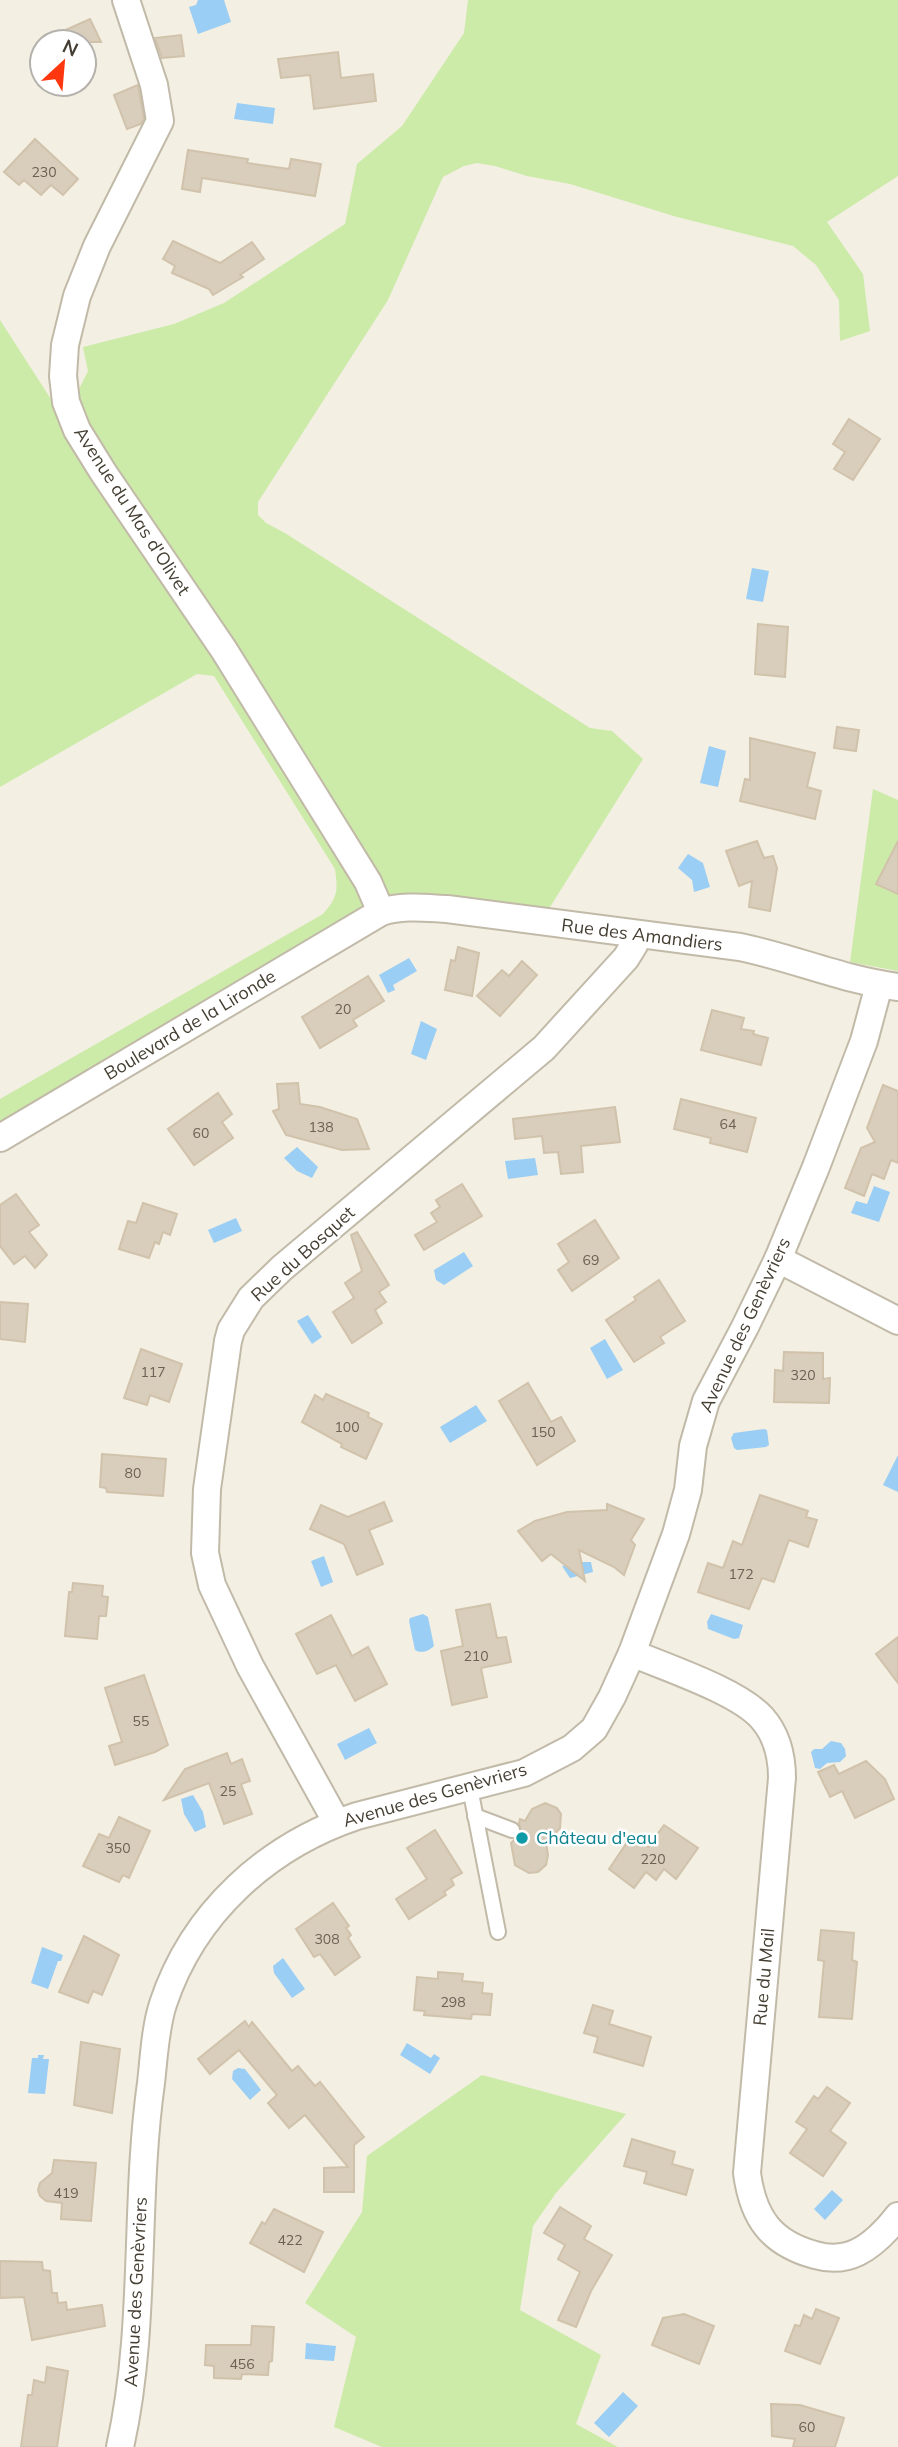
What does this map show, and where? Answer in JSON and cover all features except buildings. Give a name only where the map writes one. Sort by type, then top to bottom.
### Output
[{"type":"street","name":"Avenue du Mas d'Olivet","points":[[126,0],[154,85],[160,121],[97,246],[77,296],[65,345],[63,376],[66,402],[77,430],[224,650],[368,882],[381,912]]},
{"type":"street","name":"Rue des Amandiers","points":[[381,912],[411,907],[447,909],[750,949],[780,956],[838,976],[888,986]]},
{"type":"street","name":"Boulevard de la Lironde","points":[[0,1138],[381,912]]},
{"type":"street","name":"Rue du Bosquet","points":[[337,1823],[250,1666],[219,1602],[208,1569],[204,1544],[207,1489],[231,1329],[251,1298],[282,1268],[544,1048],[626,958],[638,935]]},
{"type":"street","name":"Avenue des Genèvriers","points":[[120,2447],[137,2333],[144,2130],[164,2002],[189,1947],[224,1899],[251,1873],[283,1849],[337,1823],[392,1805],[524,1773],[584,1739],[603,1713],[632,1653],[676,1534],[688,1490],[693,1446],[706,1401],[778,1258],[888,986]]},
{"type":"street","points":[[778,1258],[898,1321]]},
{"type":"street","name":"Rue du Mail","points":[[632,1653],[723,1692],[752,1709],[771,1730],[781,1755],[782,1778],[747,2173],[750,2191],[764,2225],[777,2239],[791,2248],[824,2258],[842,2258],[857,2253],[884,2232],[898,2216]]},
{"type":"lane","points":[[470,1788],[498,1932]]},
{"type":"lane","points":[[475,1816],[512,1830]]},
{"type":"green space","points":[[468,0],[898,0],[898,176],[827,222],[863,274],[870,331],[840,341],[839,300],[816,265],[793,246],[677,217],[570,184],[527,176],[495,166],[477,163],[464,166],[443,177],[388,300],[258,502],[258,515],[266,523],[590,728],[612,731],[643,759],[550,907],[517,908],[386,895],[116,481],[75,397],[88,371],[83,347],[174,324],[224,303],[345,224],[357,164],[402,126],[464,33]]},
{"type":"green space","points":[[0,320],[339,846],[365,903],[362,913],[0,1124],[0,1099],[323,914],[332,903],[336,883],[335,869],[214,676],[197,674],[0,787]]},
{"type":"green space","points":[[873,789],[898,800],[898,971],[850,962]]},
{"type":"green space","points":[[482,2075],[626,2114],[556,2193],[533,2226],[520,2310],[601,2355],[576,2424],[618,2447],[382,2447],[334,2427],[356,2337],[305,2303],[362,2212],[367,2156]]},
{"type":"water","points":[[198,0],[224,0],[231,22],[198,34],[189,7],[196,5]]},
{"type":"water","points":[[237,103],[275,108],[273,124],[234,119]]},
{"type":"water","points":[[752,568],[769,571],[763,602],[746,599]]},
{"type":"water","points":[[709,746],[726,751],[718,787],[700,783]]},
{"type":"water","points":[[688,854],[703,863],[710,887],[694,892],[692,880],[678,868]]},
{"type":"water","points":[[409,958],[417,971],[393,985],[395,990],[388,993],[379,975]]},
{"type":"water","points":[[421,1021],[437,1029],[426,1060],[411,1054]]},
{"type":"water","points":[[297,1147],[318,1167],[312,1178],[297,1171],[284,1158]]},
{"type":"water","points":[[535,1158],[538,1175],[508,1179],[505,1161]]},
{"type":"water","points":[[874,1186],[890,1192],[879,1222],[851,1213],[856,1201],[867,1204]]},
{"type":"water","points":[[236,1218],[242,1231],[214,1243],[208,1230]]},
{"type":"water","points":[[464,1252],[473,1266],[444,1285],[436,1280],[434,1270]]},
{"type":"water","points":[[308,1315],[322,1337],[312,1344],[297,1321]]},
{"type":"water","points":[[605,1339],[623,1370],[607,1379],[590,1348]]},
{"type":"water","points":[[476,1405],[487,1421],[450,1443],[440,1427]]},
{"type":"water","points":[[767,1430],[769,1445],[766,1447],[734,1448],[731,1438],[734,1433]]},
{"type":"water","points":[[898,1455],[898,1492],[883,1485]]},
{"type":"water","points":[[324,1556],[333,1582],[321,1587],[311,1561]]},
{"type":"water","points":[[591,1562],[593,1572],[570,1578],[562,1566]]},
{"type":"water","points":[[423,1614],[428,1617],[434,1646],[420,1652],[415,1650],[409,1621],[410,1618]]},
{"type":"water","points":[[711,1614],[743,1625],[739,1638],[734,1639],[708,1629],[707,1622]]},
{"type":"water","points":[[369,1728],[377,1743],[345,1760],[337,1744]]},
{"type":"water","points":[[831,1741],[841,1743],[846,1756],[840,1762],[827,1763],[820,1769],[815,1768],[811,1752],[814,1749],[822,1749]]},
{"type":"water","points":[[193,1795],[203,1812],[206,1827],[195,1832],[184,1814],[181,1799]]},
{"type":"water","points":[[42,1947],[63,1955],[61,1961],[58,1961],[48,1989],[31,1983]]},
{"type":"water","points":[[283,1958],[305,1989],[292,1998],[274,1973],[273,1966]]},
{"type":"water","points":[[407,2043],[431,2058],[434,2054],[440,2058],[430,2074],[400,2055]]},
{"type":"water","points":[[38,2055],[49,2059],[45,2094],[28,2093],[32,2058],[38,2058]]},
{"type":"water","points":[[238,2068],[245,2069],[261,2090],[250,2100],[232,2079],[233,2071]]},
{"type":"water","points":[[832,2190],[843,2200],[825,2220],[814,2209]]},
{"type":"water","points":[[306,2343],[336,2346],[334,2361],[305,2359]]},
{"type":"water","points":[[623,2392],[638,2406],[609,2437],[594,2423]]},
{"type":"place","name":"Château d'eau","points":[[522,1838]]}]
